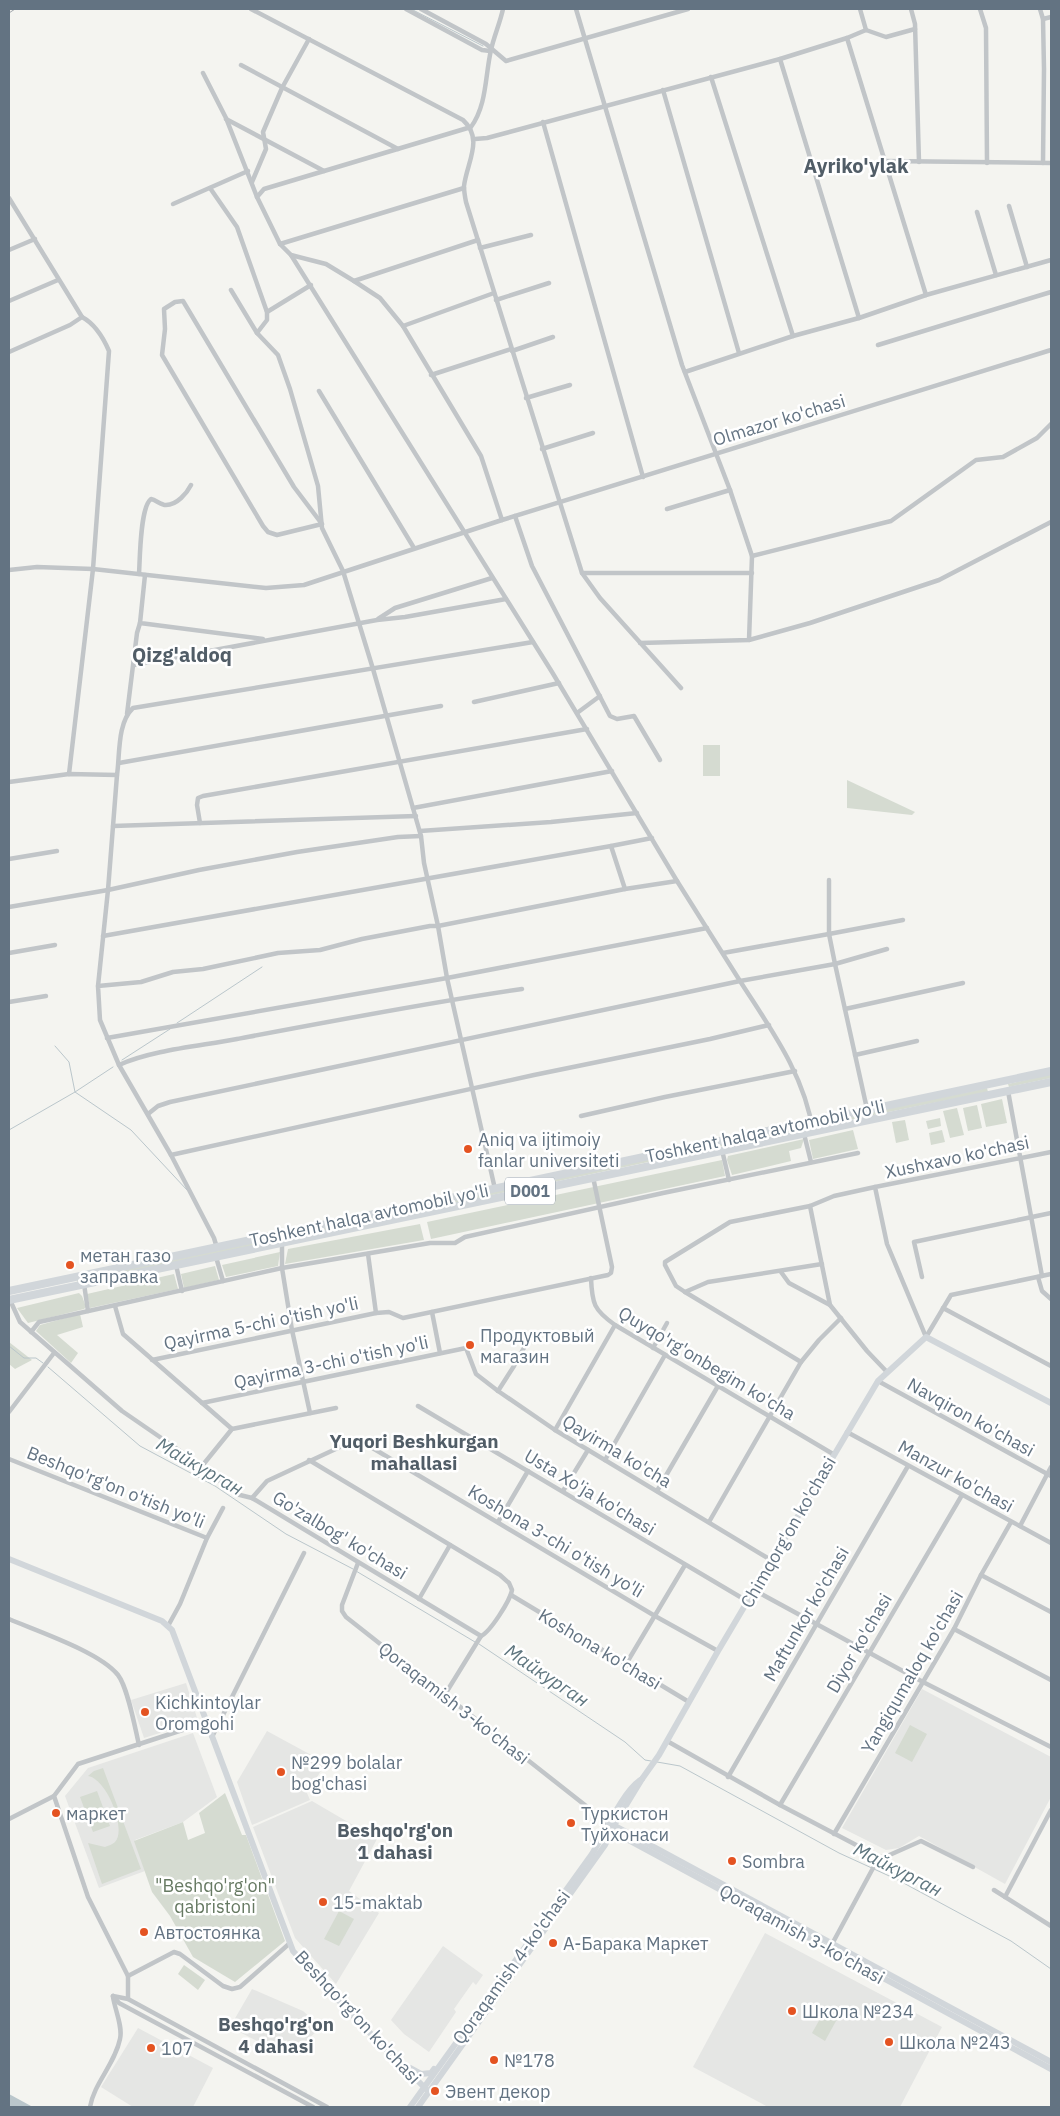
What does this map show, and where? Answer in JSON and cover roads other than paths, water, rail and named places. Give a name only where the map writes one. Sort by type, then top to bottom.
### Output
[{"type":"highway","name":"Toshkent halqa avtomobil yo'li","points":[[9,1297],[216,1248],[1051,1071]]},
{"type":"highway","points":[[999,1082],[1004,1092]]},
{"type":"highway","name":"Toshkent halqa avtomobil yo'li","points":[[9,1297],[21,1289],[84,1284],[1051,1082]]},
{"type":"highway","points":[[268,1237],[270,1245]]},
{"type":"main road","points":[[9,1287],[21,1289]]},
{"type":"main road","name":"Chimqorg'on ko'chasi","points":[[642,1779],[667,1741],[833,1454],[878,1382],[926,1336]]},
{"type":"main road","points":[[926,1336],[1051,1403]]},
{"type":"main road","points":[[9,1559],[162,1621],[168,1626]]},
{"type":"main road","name":"Beshqo'rg'on ko'chasi","points":[[168,1626],[175,1636],[293,1950],[356,2018],[427,2090]]},
{"type":"main road","name":"Qoraqamish 4-ko'chasi","points":[[410,2107],[427,2090],[605,1846],[612,1827],[635,1783],[642,1779]]},
{"type":"main road","name":"Qoraqamish 3-ko'chasi","points":[[612,1827],[1051,2069]]},
{"type":"main road","name":"Qoraqamish 3-ko'chasi","points":[[830,1947],[1051,2062]]},
{"type":"main road","name":"Qoraqamish 4-ko'chasi","points":[[418,2107],[447,2056],[455,2051]]},
{"type":"main road","points":[[398,2060],[417,2073],[425,2074],[431,2073],[440,2061],[447,2056]]},
{"type":"street","points":[[251,9],[463,120],[471,127],[474,139],[464,188],[466,202],[582,573],[600,598],[681,688]]},
{"type":"street","points":[[406,9],[412,10],[482,50],[491,50]]},
{"type":"street","points":[[421,9],[486,44],[506,61],[688,9]]},
{"type":"street","points":[[257,197],[264,189],[471,127],[478,118],[482,106],[491,50],[503,9]]},
{"type":"street","points":[[576,9],[685,372],[730,490],[752,556],[749,640]]},
{"type":"street","points":[[860,9],[866,30]]},
{"type":"street","points":[[911,9],[916,29],[919,162]]},
{"type":"street","points":[[980,9],[986,28],[987,162]]},
{"type":"street","points":[[1040,9],[1044,69],[1043,163]]},
{"type":"street","points":[[1042,19],[1051,17]]},
{"type":"street","points":[[474,139],[487,138],[780,59],[847,38],[866,30],[886,37],[916,29]]},
{"type":"street","points":[[847,38],[926,295]]},
{"type":"street","points":[[252,182],[266,149],[263,132],[282,88],[309,39]]},
{"type":"street","points":[[780,59],[859,318]]},
{"type":"street","points":[[241,65],[398,149]]},
{"type":"street","points":[[1044,69],[1051,69]]},
{"type":"street","points":[[203,73],[226,118],[257,197],[280,244],[291,255],[311,285],[463,532],[559,683],[677,880],[769,1025],[795,1071],[812,1122],[813,1132]]},
{"type":"street","points":[[711,77],[792,336]]},
{"type":"street","points":[[663,90],[739,353]]},
{"type":"street","points":[[226,118],[324,171]]},
{"type":"street","points":[[543,122],[644,477]]},
{"type":"street","points":[[886,161],[1051,163]]},
{"type":"street","points":[[173,204],[248,171]]},
{"type":"street","points":[[210,188],[237,227],[267,312],[267,320],[257,332]]},
{"type":"street","points":[[280,244],[464,188]]},
{"type":"street","points":[[9,198],[82,317],[90,321],[109,351],[93,569],[69,774]]},
{"type":"street","points":[[1009,206],[1027,267]]},
{"type":"street","points":[[977,212],[996,275]]},
{"type":"street","points":[[480,248],[531,234]]},
{"type":"street","points":[[9,250],[35,239]]},
{"type":"street","points":[[354,280],[478,240]]},
{"type":"street","points":[[291,255],[326,264],[354,280],[380,298],[403,326],[431,375],[460,418],[481,456],[502,520]]},
{"type":"street","points":[[685,372],[792,336],[859,318],[926,295],[1051,260]]},
{"type":"street","points":[[9,301],[58,280]]},
{"type":"street","points":[[496,300],[549,283]]},
{"type":"street","points":[[267,312],[311,285]]},
{"type":"street","points":[[231,290],[257,332],[278,355],[290,389],[318,486],[322,524]]},
{"type":"street","points":[[878,345],[1051,292]]},
{"type":"street","points":[[403,326],[494,293]]},
{"type":"street","points":[[322,524],[277,535],[268,532],[263,526],[162,354],[165,329],[163,314],[164,309],[169,305],[183,301],[187,304],[294,486],[322,524],[343,571],[421,833],[447,978],[495,1189]]},
{"type":"street","points":[[9,352],[82,317]]},
{"type":"street","points":[[431,375],[553,337]]},
{"type":"street","name":"Olmazor ko'chasi","points":[[9,570],[37,567],[93,569],[266,588],[304,585],[463,532],[1051,350]]},
{"type":"street","points":[[526,398],[570,385]]},
{"type":"street","points":[[319,391],[414,548]]},
{"type":"street","points":[[752,556],[891,521],[943,486],[976,460],[1002,457],[1037,438],[1051,424]]},
{"type":"street","points":[[542,449],[593,433]]},
{"type":"street","points":[[139,574],[143,524],[147,502],[151,499],[164,504],[170,504],[182,497],[191,485]]},
{"type":"street","points":[[667,509],[730,490]]},
{"type":"street","points":[[515,516],[532,566],[600,696],[614,718],[634,716],[660,760]]},
{"type":"street","points":[[640,643],[749,640],[810,624],[939,580],[1051,522]]},
{"type":"street","points":[[582,573],[752,573]]},
{"type":"street","points":[[145,575],[127,714],[118,763],[98,986],[100,1020],[119,1065],[148,1114],[214,1238],[216,1248]]},
{"type":"street","points":[[377,620],[396,608],[492,578]]},
{"type":"street","points":[[134,665],[267,639],[506,599]]},
{"type":"street","points":[[140,622],[267,639]]},
{"type":"street","points":[[127,714],[133,708],[533,642]]},
{"type":"street","points":[[474,702],[559,683]]},
{"type":"street","points":[[577,713],[600,696]]},
{"type":"street","points":[[118,763],[441,706]]},
{"type":"street","points":[[200,823],[197,802],[198,798],[203,796],[587,729]]},
{"type":"street","points":[[414,808],[612,771]]},
{"type":"street","points":[[9,782],[69,774],[117,775]]},
{"type":"street","points":[[9,907],[108,890],[199,870],[297,852],[421,833],[551,822],[637,812]]},
{"type":"street","points":[[113,826],[416,816]]},
{"type":"street","points":[[103,936],[652,838]]},
{"type":"street","points":[[611,846],[625,889]]},
{"type":"street","points":[[9,859],[57,850]]},
{"type":"street","points":[[98,986],[141,982],[173,972],[209,968],[278,953],[320,950],[362,939],[677,880]]},
{"type":"street","points":[[830,880],[829,934],[867,1110]]},
{"type":"street","points":[[723,953],[903,920]]},
{"type":"street","points":[[107,1038],[447,978],[707,928]]},
{"type":"street","points":[[9,953],[55,945]]},
{"type":"street","points":[[148,1114],[158,1106],[170,1102],[462,1042],[740,981],[834,964],[888,949]]},
{"type":"street","points":[[844,1009],[963,983]]},
{"type":"street","points":[[119,1065],[128,1061],[160,1054],[452,1000],[522,989]]},
{"type":"street","points":[[9,1002],[46,996]]},
{"type":"street","points":[[170,1155],[769,1025]]},
{"type":"street","points":[[855,1055],[917,1040]]},
{"type":"street","points":[[581,1116],[665,1096],[795,1071]]},
{"type":"street","points":[[1004,1092],[1014,1120],[1042,1291],[1051,1299]]},
{"type":"street","points":[[804,1134],[811,1162]]},
{"type":"street","points":[[722,1150],[729,1180]]},
{"type":"street","name":"Xushxavo ko'chasi","points":[[926,1336],[887,1244],[875,1188],[1051,1152]]},
{"type":"street","points":[[31,1332],[40,1322],[282,1268],[430,1243],[455,1243],[465,1237],[858,1153]]},
{"type":"street","points":[[368,1254],[376,1312],[389,1312],[403,1318],[608,1275],[611,1273],[612,1267],[601,1207],[593,1178]]},
{"type":"street","points":[[801,1362],[684,1292],[676,1286],[665,1262],[725,1224],[810,1206],[834,1196],[875,1188]]},
{"type":"street","points":[[810,1206],[830,1305]]},
{"type":"street","points":[[922,1277],[914,1242],[1051,1213]]},
{"type":"street","points":[[282,1243],[282,1268],[292,1330],[310,1413]]},
{"type":"street","points":[[216,1257],[223,1281]]},
{"type":"street","points":[[684,1292],[708,1282],[781,1272],[822,1264]]},
{"type":"street","points":[[176,1265],[182,1291]]},
{"type":"street","points":[[781,1272],[789,1282],[830,1305],[888,1372]]},
{"type":"street","points":[[926,1336],[951,1295],[1051,1274]]},
{"type":"street","name":"Quyqo'rg'onbegim ko'cha","points":[[591,1278],[591,1296],[594,1306],[601,1315],[653,1348],[833,1454]]},
{"type":"street","points":[[84,1284],[88,1311]]},
{"type":"street","name":"Go'zalbog' ko'chasi","points":[[9,1297],[20,1322],[54,1353],[122,1410],[202,1466],[236,1494],[252,1498],[481,1636]]},
{"type":"street","points":[[115,1306],[123,1334],[232,1429]]},
{"type":"street","points":[[943,1308],[1051,1366]]},
{"type":"street","name":"Qayirma 5-chi o'tish yo'li","points":[[152,1360],[376,1312]]},
{"type":"street","points":[[432,1312],[440,1353]]},
{"type":"street","points":[[709,1522],[801,1362],[818,1340],[841,1318]]},
{"type":"street","points":[[653,1348],[667,1323]]},
{"type":"street","points":[[556,1430],[615,1325]]},
{"type":"street","points":[[498,1391],[531,1334]]},
{"type":"street","name":"Qayirma 3-chi o'tish yo'li","points":[[202,1403],[466,1348]]},
{"type":"street","name":"Qayirma ko'cha","points":[[466,1348],[476,1374],[498,1391],[588,1450],[771,1560]]},
{"type":"street","points":[[9,1412],[54,1353]]},
{"type":"street","points":[[605,1460],[665,1355]]},
{"type":"street","name":"Navqiron ko'chasi","points":[[878,1382],[1049,1475]]},
{"type":"street","points":[[657,1491],[718,1386]]},
{"type":"street","name":"Usta Xo'ja ko'chasi","points":[[418,1406],[747,1601]]},
{"type":"street","points":[[202,1466],[232,1429],[336,1408]]},
{"type":"street","name":"Manzur ko'chasi","points":[[847,1432],[1051,1543]]},
{"type":"street","name":"Koshona 3-chi o'tish yo'li","points":[[252,1498],[267,1481],[309,1460],[359,1440],[654,1616],[718,1651]]},
{"type":"street","points":[[563,1491],[588,1450]]},
{"type":"street","name":"Beshqo'rg'on o'tish yo'li","points":[[9,1459],[208,1538],[180,1604],[168,1626]]},
{"type":"street","points":[[309,1460],[506,1579],[511,1586],[511,1595],[487,1633],[481,1636],[444,1696]]},
{"type":"street","name":"Maftunkor ko'chasi","points":[[728,1776],[908,1466]]},
{"type":"street","points":[[1020,1526],[1049,1475],[1051,1467]]},
{"type":"street","points":[[498,1522],[528,1471]]},
{"type":"street","name":"Diyor ko'chasi","points":[[780,1805],[962,1495]]},
{"type":"street","points":[[208,1538],[223,1508]]},
{"type":"street","name":"Yangiqumaloq ko'chasi","points":[[834,1834],[954,1629],[981,1575],[1011,1522]]},
{"type":"street","points":[[419,1599],[450,1545]]},
{"type":"street","points":[[212,1737],[304,1553]]},
{"type":"street","name":"Qoraqamish 3-ko'chasi","points":[[358,1563],[342,1605],[346,1617],[612,1827]]},
{"type":"street","points":[[626,1664],[685,1565]]},
{"type":"street","points":[[981,1575],[1051,1612]]},
{"type":"street","points":[[754,1590],[923,1682],[1051,1747]]},
{"type":"street","name":"Koshona ko'chasi","points":[[511,1595],[689,1702]]},
{"type":"street","points":[[9,1619],[95,1657],[118,1676],[127,1698],[138,1745]]},
{"type":"street","points":[[954,1629],[1051,1680]]},
{"type":"street","points":[[9,1819],[54,1796],[78,1764],[207,1722]]},
{"type":"street","points":[[667,1741],[780,1805],[879,1857],[884,1857],[922,1840],[973,1867]]},
{"type":"street","points":[[54,1796],[88,1897],[128,1976],[128,1999]]},
{"type":"street","points":[[1005,1897],[1051,1810]]},
{"type":"street","points":[[830,1947],[879,1857]]},
{"type":"street","points":[[994,1890],[1051,1926]]},
{"type":"street","points":[[128,1976],[174,1952],[180,1954],[223,1986],[232,1989],[240,1987],[290,1943]]},
{"type":"street","points":[[113,1996],[128,1999],[327,2107]]},
{"type":"street","points":[[113,1996],[119,2004],[313,2107]]},
{"type":"street","points":[[90,2107],[120,2039],[121,2029],[113,1996]]},
{"type":"street","points":[[115,2010],[119,2004]]},
{"type":"street","points":[[140,2015],[144,2008]]},
{"type":"street","points":[[224,2060],[228,2053]]},
{"type":"waterway","points":[[411,9],[483,46]]},
{"type":"waterway","points":[[177,1023],[262,967]]},
{"type":"waterway","points":[[122,1060],[170,1029]]},
{"type":"waterway","points":[[55,1046],[69,1062],[75,1092],[131,1130],[187,1190]]},
{"type":"waterway","points":[[9,1130],[75,1092],[113,1067]]},
{"type":"waterway","name":"Майкурган","points":[[9,1346],[24,1358],[36,1358],[43,1363]]},
{"type":"waterway","name":"Майкурган","points":[[48,1367],[140,1446],[215,1486],[286,1534],[353,1569]]},
{"type":"waterway","name":"Майкурган","points":[[356,1571],[475,1642]]},
{"type":"waterway","name":"Майкурган","points":[[479,1644],[625,1742],[645,1760],[651,1761]]},
{"type":"waterway","name":"Майкурган","points":[[657,1762],[680,1766],[839,1853],[898,1880],[1011,1941],[1051,1969]]},
{"type":"railway","points":[[9,13],[15,9]]},
{"type":"place","name":"Aniq va ijtimoiy fanlar universiteti","points":[[468,1149]]},
{"type":"place","name":"метан газо заправка","points":[[70,1265]]},
{"type":"place","name":"Продуктовый магазин","points":[[470,1345]]},
{"type":"place","name":"Kichkintoylar Oromgohi","points":[[145,1712]]},
{"type":"place","name":"№299 bolalar bog'chasi","points":[[281,1772]]},
{"type":"place","name":"маркет","points":[[56,1813]]},
{"type":"place","name":"Туркистон Туйхонаси","points":[[571,1823]]},
{"type":"place","name":"Sombra","points":[[732,1861]]},
{"type":"place","name":"15-maktab","points":[[323,1902]]},
{"type":"place","name":"Автостоянка","points":[[144,1932]]},
{"type":"place","name":"А-Барака Маркет","points":[[553,1943]]},
{"type":"place","name":"Школа №234","points":[[792,2011]]},
{"type":"place","name":"Школа №243","points":[[889,2042]]},
{"type":"place","name":"107","points":[[151,2048]]},
{"type":"place","name":"№178","points":[[494,2060]]},
{"type":"place","name":"Эвент декор","points":[[435,2091]]},
{"type":"district","name":"Ayriko'ylak","points":[[856,165]]},
{"type":"district","name":"Qizg'aldoq","points":[[182,654]]},
{"type":"district","name":"Yuqori Beshkurgan mahallasi","points":[[414,1452]]},
{"type":"district","name":"Beshqo'rg'on 1 dahasi","points":[[395,1841]]},
{"type":"district","name":"Beshqo'rg'on 4 dahasi","points":[[276,2035]]},
{"type":"park label","name":"\"Beshqo'rg'on\" qabristoni","points":[[215,1895]]}]
